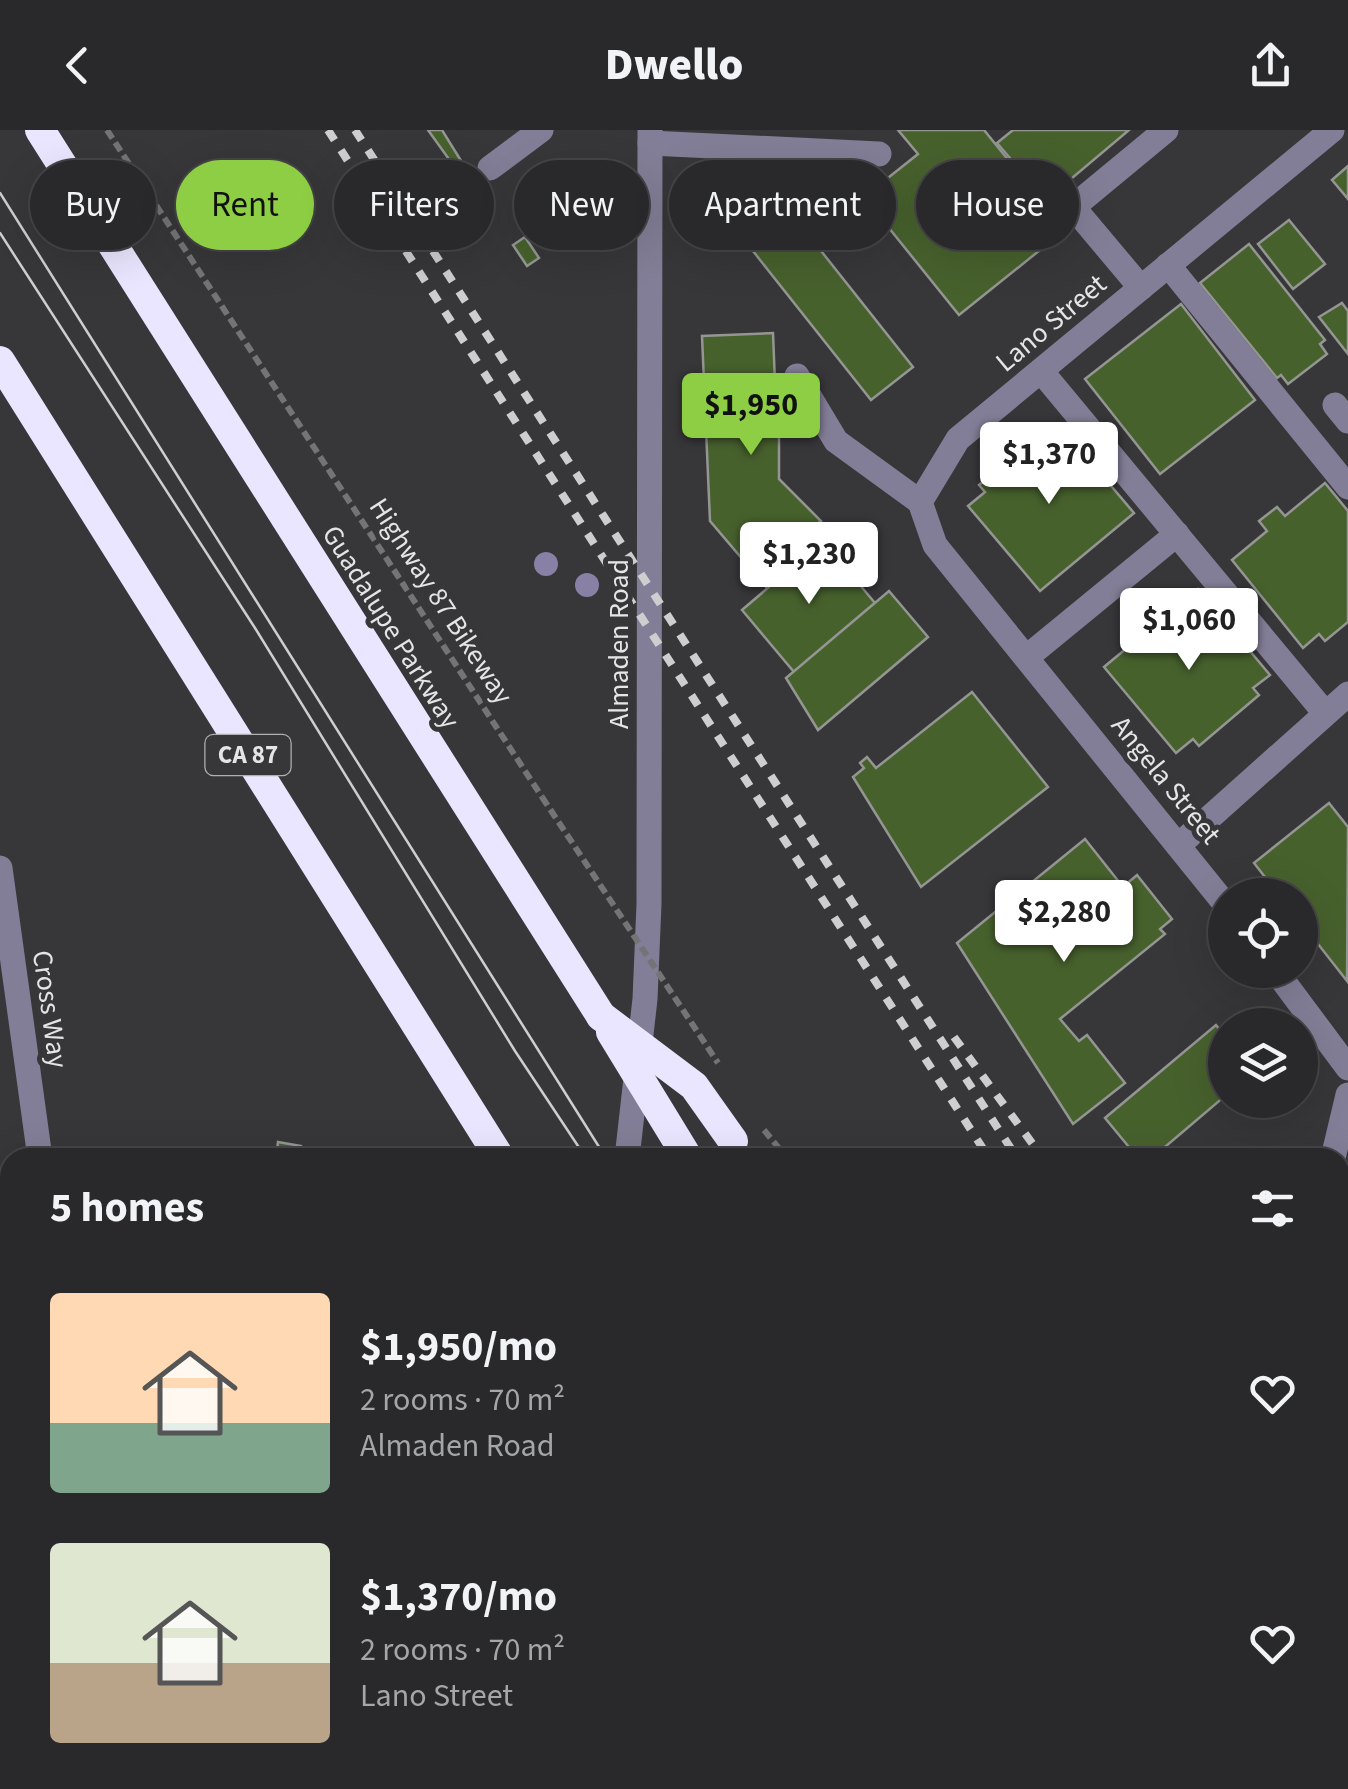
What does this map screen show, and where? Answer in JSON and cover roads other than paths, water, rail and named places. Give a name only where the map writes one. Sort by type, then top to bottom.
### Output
[{"type":"highway","name":"Guadalupe Parkway","points":[[40,130],[682,1148]]},
{"type":"highway","name":"CA 87","points":[[0,361],[494,1148]]},
{"type":"highway","points":[[600,1016],[694,1086],[739,1148]]},
{"type":"street","points":[[494,165],[541,130]]},
{"type":"street","points":[[1141,288],[1074,206],[1166,130]]},
{"type":"street","name":"Lano Street","points":[[920,502],[958,439],[1332,130]]},
{"type":"street","points":[[650,136],[879,154]]},
{"type":"street","name":"Almaden Road","points":[[628,1148],[645,999],[649,904],[650,136]]},
{"type":"street","points":[[1168,265],[1348,487]]},
{"type":"street","points":[[1041,371],[1326,714]]},
{"type":"street","points":[[797,376],[836,442],[920,502]]},
{"type":"street","name":"Angela Street","points":[[920,502],[936,544],[1208,881]]},
{"type":"street","points":[[1027,657],[1177,534]]},
{"type":"street","points":[[1180,844],[1348,694]]},
{"type":"street","name":"Cross Way","points":[[0,868],[39,1148]]},
{"type":"street","points":[[1288,988],[1348,1068]]},
{"type":"street","points":[[1335,1148],[1348,1095]]},
{"type":"tram line","points":[[0,193],[600,1148]]},
{"type":"tram line","points":[[0,233],[255,628],[515,1051],[579,1148]]},
{"type":"railway","points":[[328,130],[983,1148]]},
{"type":"railway","points":[[355,130],[1011,1148]]},
{"type":"railway","points":[[954,1037],[1036,1148]]}]
